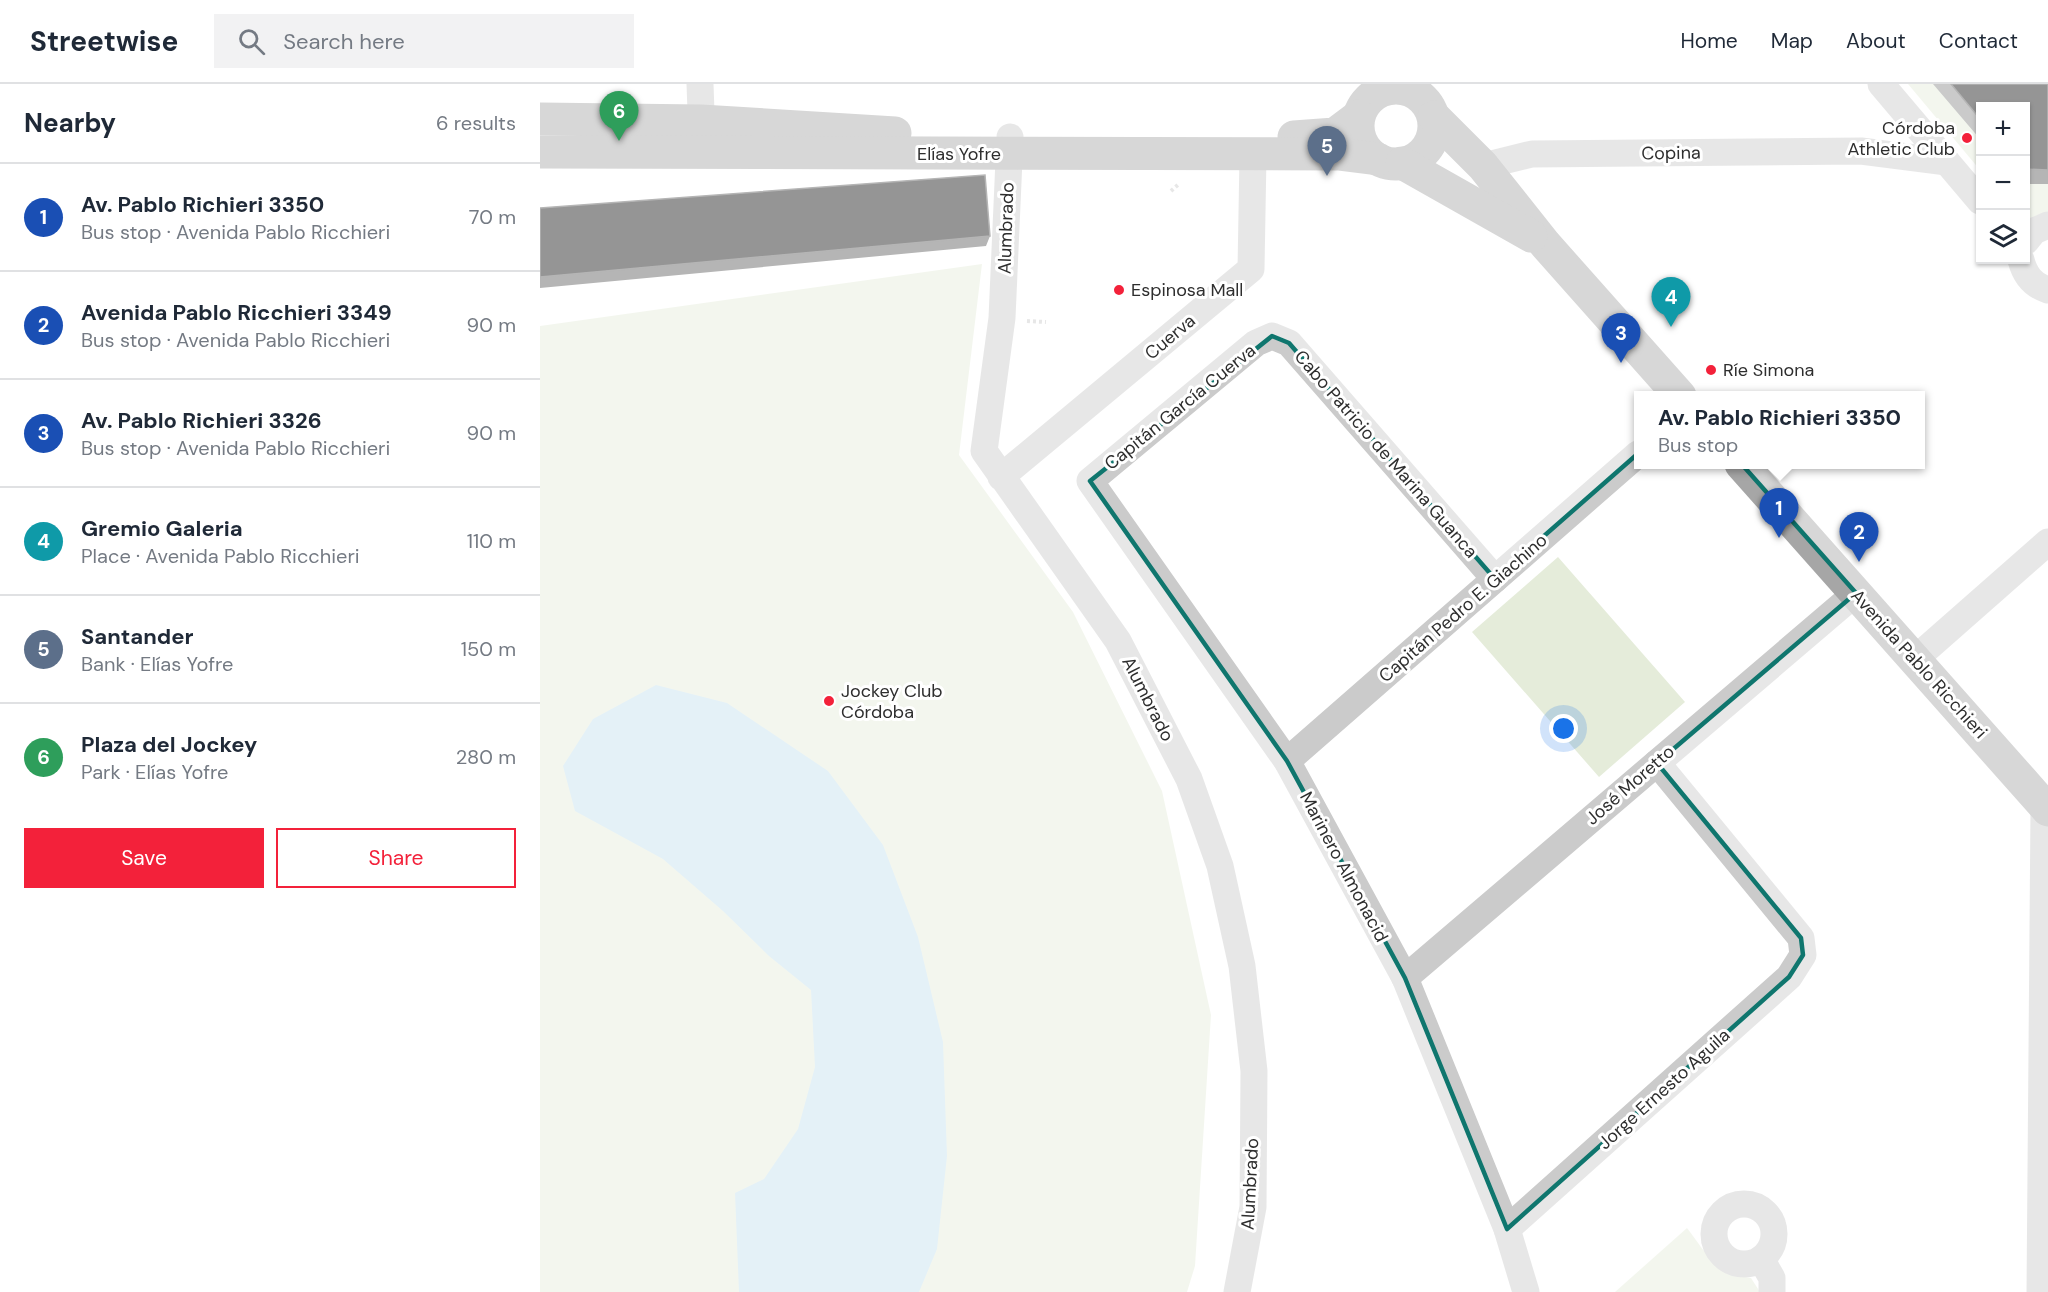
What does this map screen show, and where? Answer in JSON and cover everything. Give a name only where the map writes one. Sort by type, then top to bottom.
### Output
[{"type":"main road","points":[[1545,244],[1368,151],[1361,141],[1363,101],[1384,89],[1408,87],[1420,96],[1434,117],[1483,165],[1545,244],[1676,391]]},
{"type":"main road","name":"Elías Yofre","points":[[540,152],[702,153],[1322,137],[1335,134],[1363,101]]},
{"type":"main road","points":[[1390,161],[1424,152],[1434,130],[1434,117]]},
{"type":"main road","name":"Elías Yofre","points":[[540,119],[701,121],[910,134],[1010,146],[1253,156],[1338,154],[1390,161]]},
{"type":"main road","name":"Avenida Pablo Ricchieri","points":[[1746,469],[2046,807]]},
{"type":"street","points":[[700,84],[702,153]]},
{"type":"street","points":[[1881,84],[1976,196]]},
{"type":"street","name":"Copina","points":[[1861,151],[1877,146],[1909,117]]},
{"type":"street","name":"Alumbrado","points":[[1010,146],[1002,318],[984,451],[1118,641],[1189,779],[1220,866],[1242,966],[1254,1071],[1253,1207],[1237,1292]]},
{"type":"street","name":"Copina","points":[[1483,165],[1532,154],[1861,151],[1947,162]]},
{"type":"street","name":"Cuerva","points":[[1002,477],[1251,269],[1253,156]]},
{"type":"street","points":[[2030,235],[2034,231],[2048,225]]},
{"type":"street","points":[[2023,264],[2028,278],[2048,290]]},
{"type":"street","name":"Capitán García Cuerva","points":[[1090,481],[1256,344],[1272,336]]},
{"type":"street","name":"Cabo Patricio de Marina Guanca","points":[[1272,336],[1289,344],[1496,579]]},
{"type":"street","name":"Capitán Pedro E. Giachino","points":[[1287,761],[1634,458]]},
{"type":"street","name":"Marinero Almonacid","points":[[1090,481],[1287,761],[1405,978],[1507,1229],[1526,1292]]},
{"type":"street","points":[[1914,659],[2048,542]]},
{"type":"street","name":"José Moretto","points":[[1405,978],[1856,593]]},
{"type":"street","name":"Jorge Ernesto Aguila","points":[[1507,1229],[1789,976],[1803,955],[1801,938],[1657,763]]},
{"type":"street","points":[[2040,1292],[2046,807]]},
{"type":"street","points":[[1761,1259],[1772,1278],[1772,1292]]},
{"type":"highlighted area","points":[[1272,336],[1289,343],[1495,579],[1691,407],[1856,593],[1657,763],[1801,938],[1803,955],[1789,977],[1507,1229],[1405,978],[1287,761],[1090,481]]},
{"type":"green space","name":"Córdoba Athletic Club","points":[[1908,84],[2048,84],[2048,233],[2030,225],[2030,102],[1976,102],[1976,165]]},
{"type":"green space","name":"Jockey Club Córdoba","points":[[982,264],[959,455],[1073,612],[1162,791],[1211,1015],[1195,1266],[1187,1292],[540,1292],[540,326]]},
{"type":"green space","points":[[1558,557],[1685,702],[1599,777],[1472,632]]},
{"type":"green space","points":[[1687,1228],[1713,1261],[1728,1271],[1751,1278],[1760,1292],[1615,1292]]},
{"type":"water","points":[[656,685],[727,703],[828,771],[883,845],[918,937],[943,1042],[947,1156],[937,1249],[919,1292],[739,1292],[735,1193],[764,1179],[798,1129],[815,1067],[811,990],[769,956],[723,911],[663,859],[575,811],[563,766],[593,719]]},
{"type":"building","points":[[1951,84],[2048,84],[2048,170],[2030,169],[2030,102],[1976,102],[1976,114]]},
{"type":"building","points":[[985,175],[990,236],[540,277],[540,208]]},
{"type":"place","name":"Córdoba Athletic Club","points":[[1967,138]]},
{"type":"place","name":"Plaza del Jockey","points":[[619,141]]},
{"type":"place","name":"Santander","points":[[1327,176]]},
{"type":"place","name":"Espinosa Mall","points":[[1119,290]]},
{"type":"place","name":"Gremio Galeria","points":[[1671,327]]},
{"type":"place","name":"Av. Pablo Richieri 3326","points":[[1621,363]]},
{"type":"place","name":"Ríe Simona","points":[[1711,370]]},
{"type":"place","name":"Av. Pablo Richieri 3350","points":[[1779,538]]},
{"type":"place","name":"Avenida Pablo Ricchieri 3349","points":[[1859,562]]},
{"type":"place","name":"Jockey Club Córdoba","points":[[829,701]]}]
